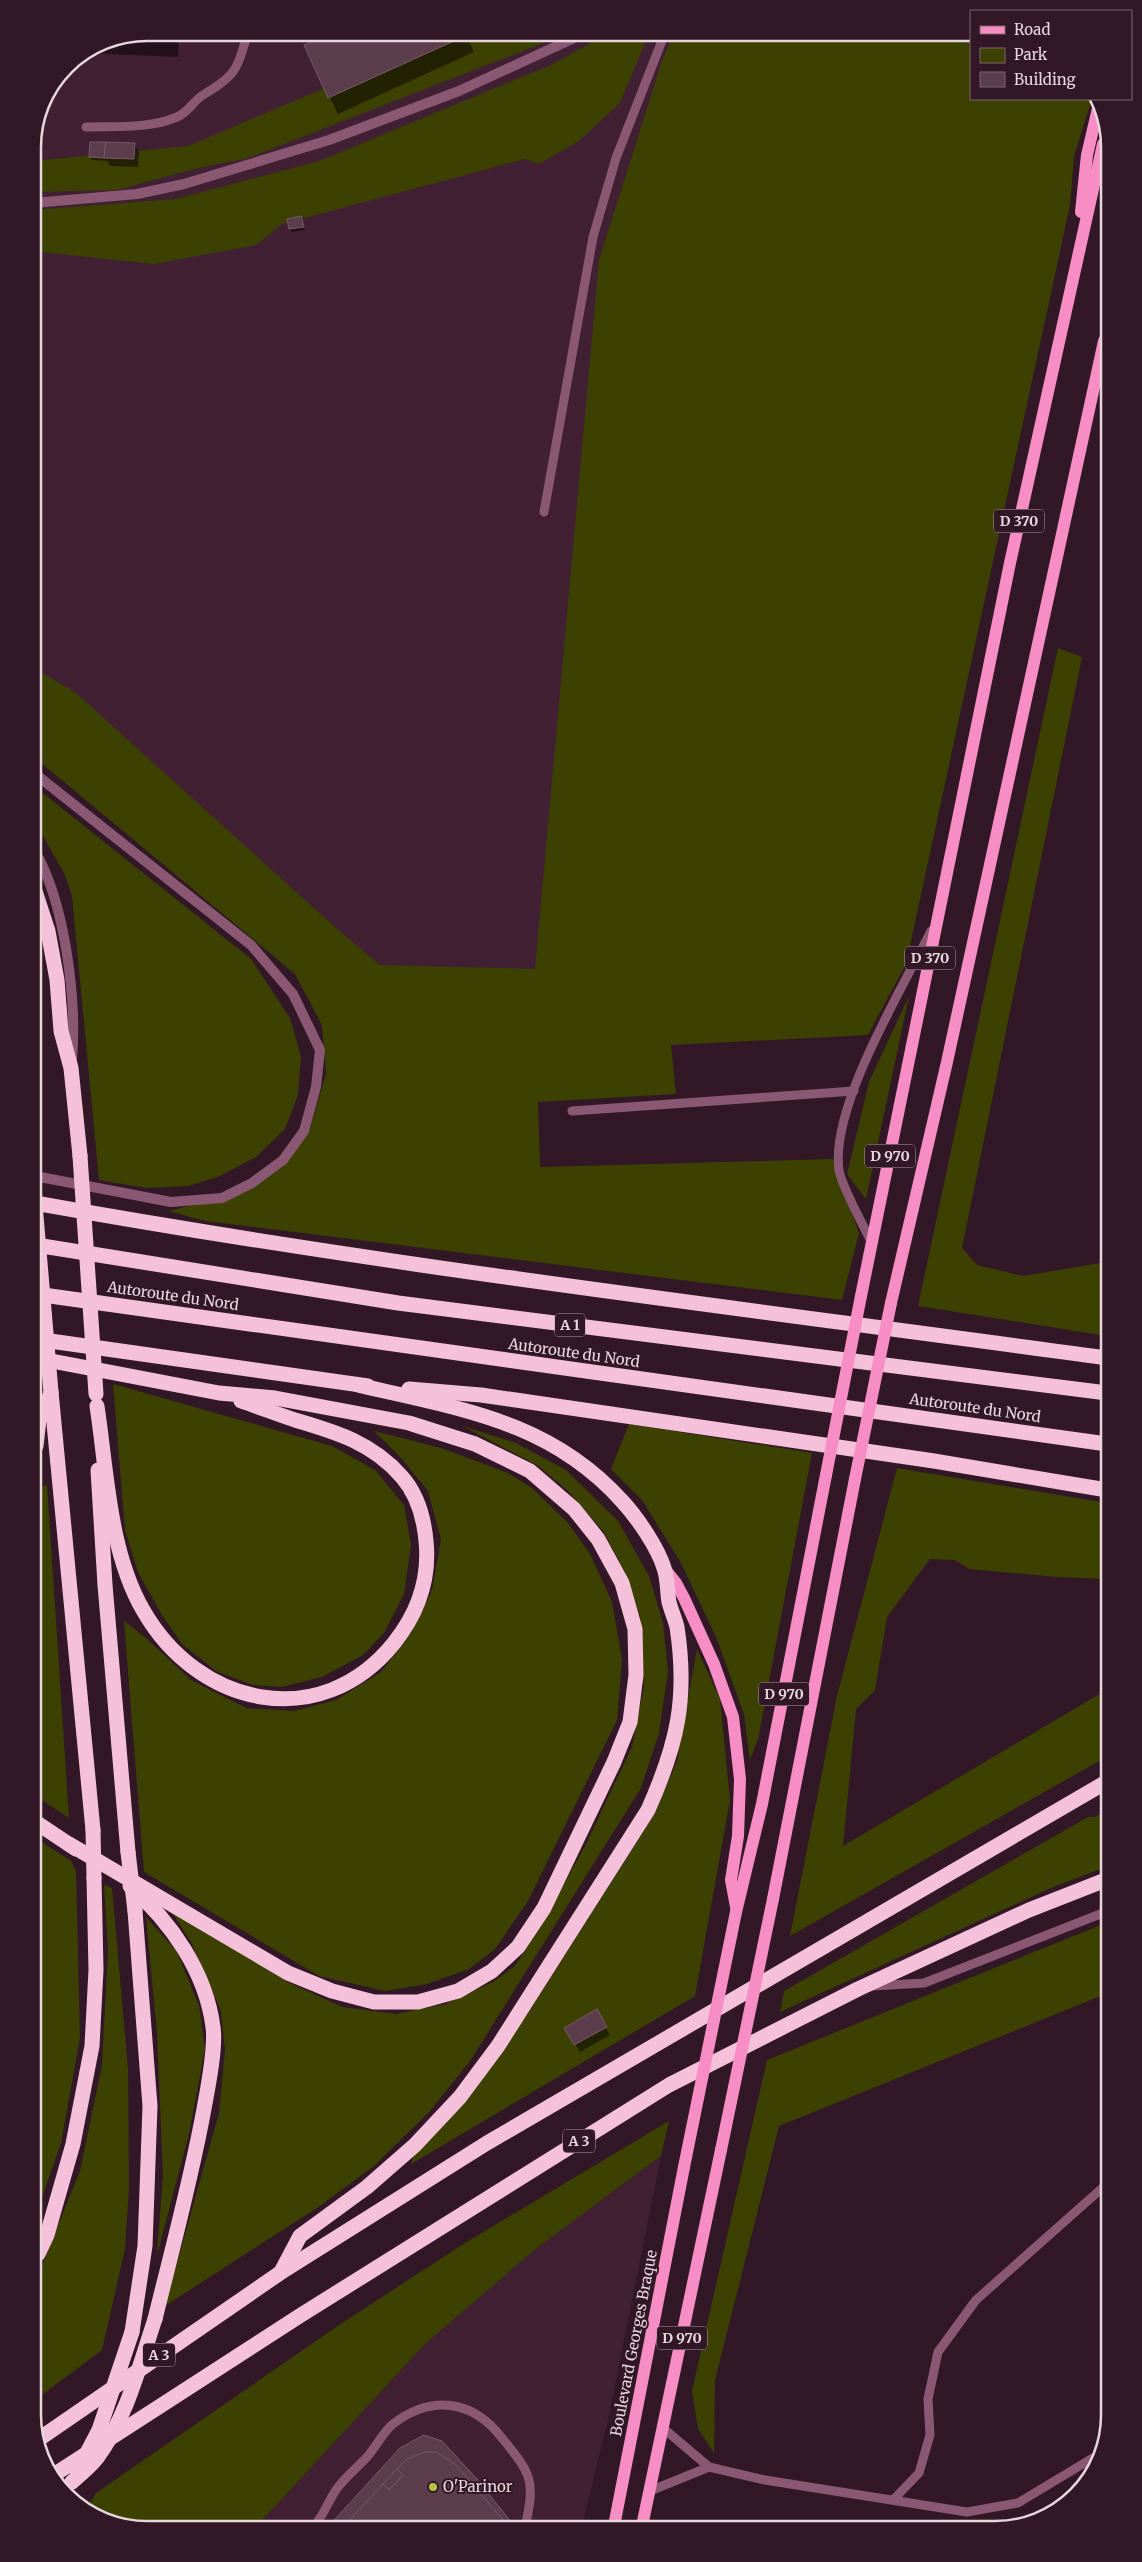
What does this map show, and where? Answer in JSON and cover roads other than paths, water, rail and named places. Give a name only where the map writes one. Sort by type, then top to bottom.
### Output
[{"type":"highway","points":[[41,910],[48,932],[57,980],[61,1031],[71,1068],[80,1156],[97,1400],[101,1520],[150,2106],[145,2246],[132,2332],[99,2430],[67,2484]]},
{"type":"highway","points":[[41,1204],[188,1230],[398,1262],[1101,1357]]},
{"type":"highway","name":"Autoroute du Nord","points":[[41,1246],[398,1303],[1101,1392]]},
{"type":"highway","points":[[41,1266],[92,1830],[96,1970],[92,2046],[73,2144],[47,2235],[41,2248]]},
{"type":"highway","name":"Autoroute du Nord","points":[[41,1295],[1101,1443]]},
{"type":"highway","points":[[41,1340],[358,1385],[481,1395],[924,1460],[1101,1489]]},
{"type":"highway","points":[[41,1359],[219,1393],[275,1398],[409,1423],[475,1444],[530,1471],[574,1509],[598,1539],[622,1583],[635,1630],[636,1675],[630,1722],[614,1762],[544,1908],[518,1947],[492,1971],[458,1991],[418,2002],[374,2002],[332,1991],[288,1973],[69,1844]]},
{"type":"highway","points":[[280,2273],[300,2236],[367,2187],[415,2146],[460,2097],[498,2046],[648,1810],[666,1768],[676,1734],[682,1694],[676,1625],[669,1603],[664,1568],[637,1518],[626,1505],[583,1464],[553,1444],[493,1418],[358,1385]]},
{"type":"highway","points":[[41,1415],[51,1392]]},
{"type":"highway","points":[[97,1400],[116,1539],[126,1575],[143,1611],[168,1646],[186,1664],[206,1679],[244,1694],[263,1698],[317,1694],[351,1681],[379,1662],[407,1627],[421,1598],[428,1559],[425,1528],[415,1498],[403,1478],[380,1455],[353,1438],[219,1393]]},
{"type":"highway","name":"A 3","points":[[43,2436],[280,2273],[487,2143],[1101,1785]]},
{"type":"highway","points":[[41,1825],[132,1887],[171,1928],[201,1978],[214,2028],[209,2084],[198,2144],[155,2320],[129,2397],[112,2434],[96,2460],[67,2484]]},
{"type":"highway","name":"A 3","points":[[58,2472],[301,2315],[669,2085],[862,1986],[1029,1910],[1101,1882]]},
{"type":"highway","points":[[67,2484],[80,2458]]},
{"type":"main road","points":[[1076,264],[1087,154],[1096,116]]},
{"type":"main road","name":"D 370","points":[[918,1016],[1010,563],[1101,153]]},
{"type":"main road","name":"D 370","points":[[957,1013],[1101,355]]},
{"type":"main road","name":"D 970","points":[[643,2521],[773,1899],[891,1303],[957,1013]]},
{"type":"main road","name":"D 970","points":[[736,1912],[764,1794],[861,1296],[918,1016]]},
{"type":"main road","points":[[664,1568],[676,1583],[688,1606],[714,1664],[733,1717],[740,1779],[738,1836],[730,1880],[736,1912]]},
{"type":"main road","name":"Boulevard Georges Braque","points":[[615,2521],[736,1912]]},
{"type":"street","points":[[41,202],[137,194],[184,184],[329,140],[459,91],[568,41]]},
{"type":"street","points":[[41,779],[251,945],[293,994],[320,1050],[316,1087],[304,1131],[283,1160],[252,1183],[222,1198],[171,1202],[41,1177]]},
{"type":"street","points":[[41,862],[45,869],[54,899],[69,979],[74,1033],[71,1068]]},
{"type":"lane","points":[[86,128],[149,125],[177,117],[190,109],[201,96],[214,90],[236,71],[245,41]]},
{"type":"lane","points":[[544,512],[593,237],[616,158],[663,41]]},
{"type":"lane","points":[[872,1243],[839,1171],[840,1132],[863,1065],[937,920]]},
{"type":"lane","points":[[572,1111],[854,1090]]},
{"type":"lane","points":[[862,1986],[924,1983],[1101,1914]]},
{"type":"lane","points":[[893,2500],[919,2473],[930,2435],[928,2399],[938,2352],[976,2300],[1101,2189]]},
{"type":"lane","points":[[319,2521],[336,2489],[368,2456],[392,2425],[422,2407],[450,2404],[473,2411],[500,2434],[525,2467],[530,2479],[530,2507],[526,2521]]},
{"type":"lane","points":[[663,2428],[709,2467],[765,2480],[967,2512],[1018,2503],[1091,2459]]},
{"type":"lane","points":[[650,2491],[709,2467]]},
{"type":"place","name":"O'Parinor","points":[[433,2487]]}]
